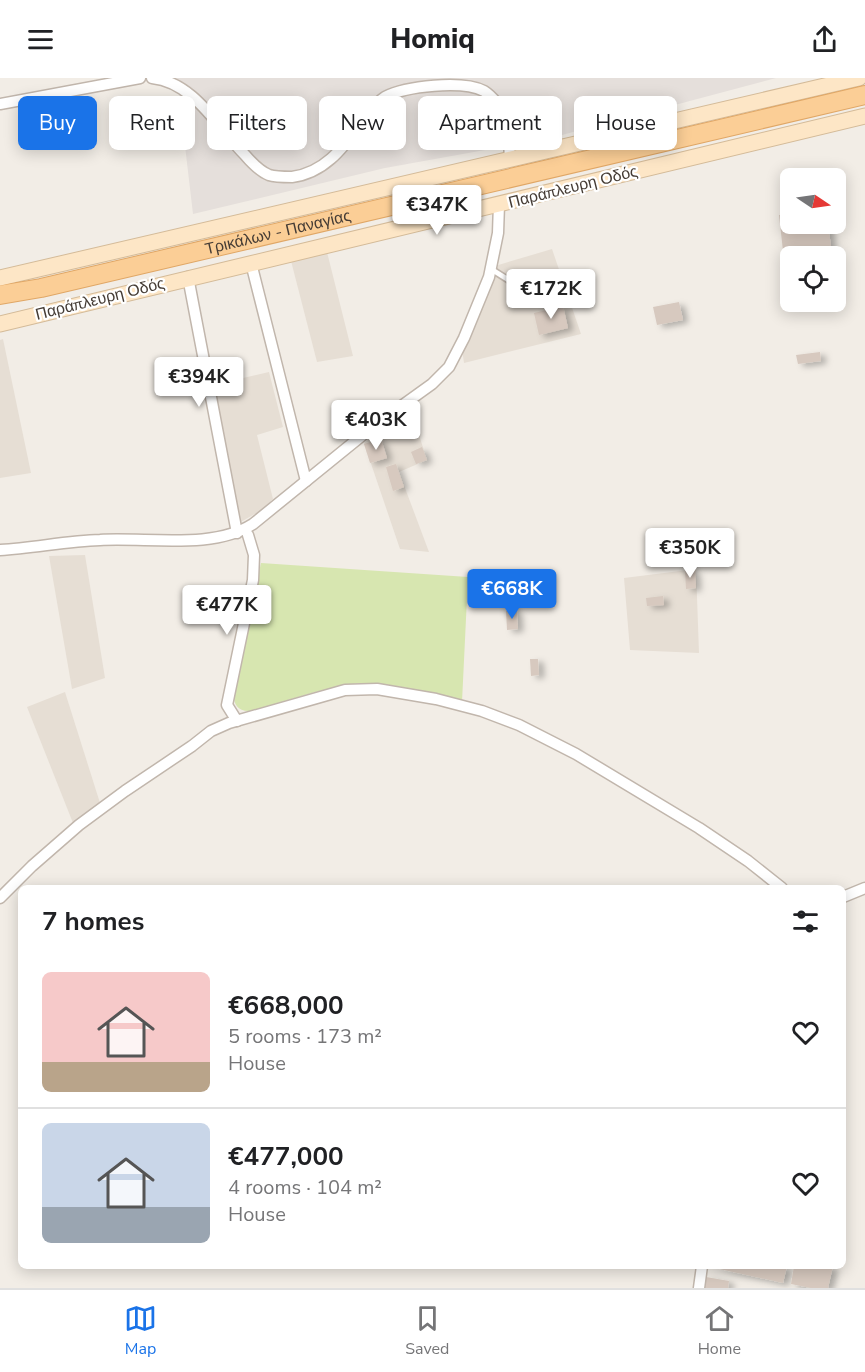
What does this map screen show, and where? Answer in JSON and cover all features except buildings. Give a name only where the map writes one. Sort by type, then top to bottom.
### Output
[{"type":"main road","name":"Τρικάλων - Παναγίας","points":[[0,295],[41,288],[865,95]]},
{"type":"main road","name":"Τρικάλων - Παναγίας","points":[[0,305],[41,288]]},
{"type":"street","points":[[0,104],[140,78]]},
{"type":"street","points":[[152,78],[174,84],[188,93],[255,166],[269,175],[286,177],[307,175],[325,166],[361,125],[375,105],[386,97],[409,90],[447,85],[468,86],[484,91],[497,103],[506,119],[510,160]]},
{"type":"street","points":[[0,278],[859,78]]},
{"type":"street","name":"Παράπλευρη Οδός","points":[[0,324],[865,116]]},
{"type":"street","points":[[0,550],[98,540],[199,539],[237,533],[253,524],[375,425],[444,374],[453,362],[464,338],[492,269],[500,204]]},
{"type":"street","points":[[251,263],[306,481]]},
{"type":"street","points":[[188,277],[237,533]]},
{"type":"street","points":[[219,726],[227,705],[253,580],[254,555],[249,535]]},
{"type":"street","points":[[0,898],[79,825],[219,726],[345,690],[365,688],[436,699],[482,711],[519,725],[576,754],[699,828],[748,861],[778,885]]},
{"type":"street","points":[[227,705],[237,721]]},
{"type":"street","points":[[846,896],[865,888]]},
{"type":"street","points":[[699,1288],[702,1269]]},
{"type":"lane","points":[[492,269],[542,301]]},
{"type":"shaded area","points":[[177,78],[776,78],[677,104],[677,96],[574,96],[574,132],[562,135],[562,96],[418,96],[418,150],[486,150],[385,168],[193,214],[185,150],[195,150],[195,96],[179,96]]},
{"type":"shaded area","points":[[326,248],[353,356],[317,362],[290,257]]},
{"type":"shaded area","points":[[552,249],[581,334],[464,363],[462,349],[495,266]]},
{"type":"shaded area","points":[[3,339],[31,473],[0,478],[0,340]]},
{"type":"shaded area","points":[[269,372],[283,427],[257,435],[273,499],[260,511],[239,523],[213,385]]},
{"type":"shaded area","points":[[411,410],[427,460],[399,472],[429,552],[400,549],[364,443]]},
{"type":"shaded area","points":[[85,555],[105,678],[72,689],[49,556]]},
{"type":"shaded area","points":[[696,569],[699,653],[630,650],[624,578]]},
{"type":"shaded area","points":[[65,692],[100,803],[73,823],[27,707]]},
{"type":"green space","points":[[261,563],[468,577],[462,702],[403,687],[368,683],[326,689],[251,711],[240,709],[234,701],[233,693]]}]
